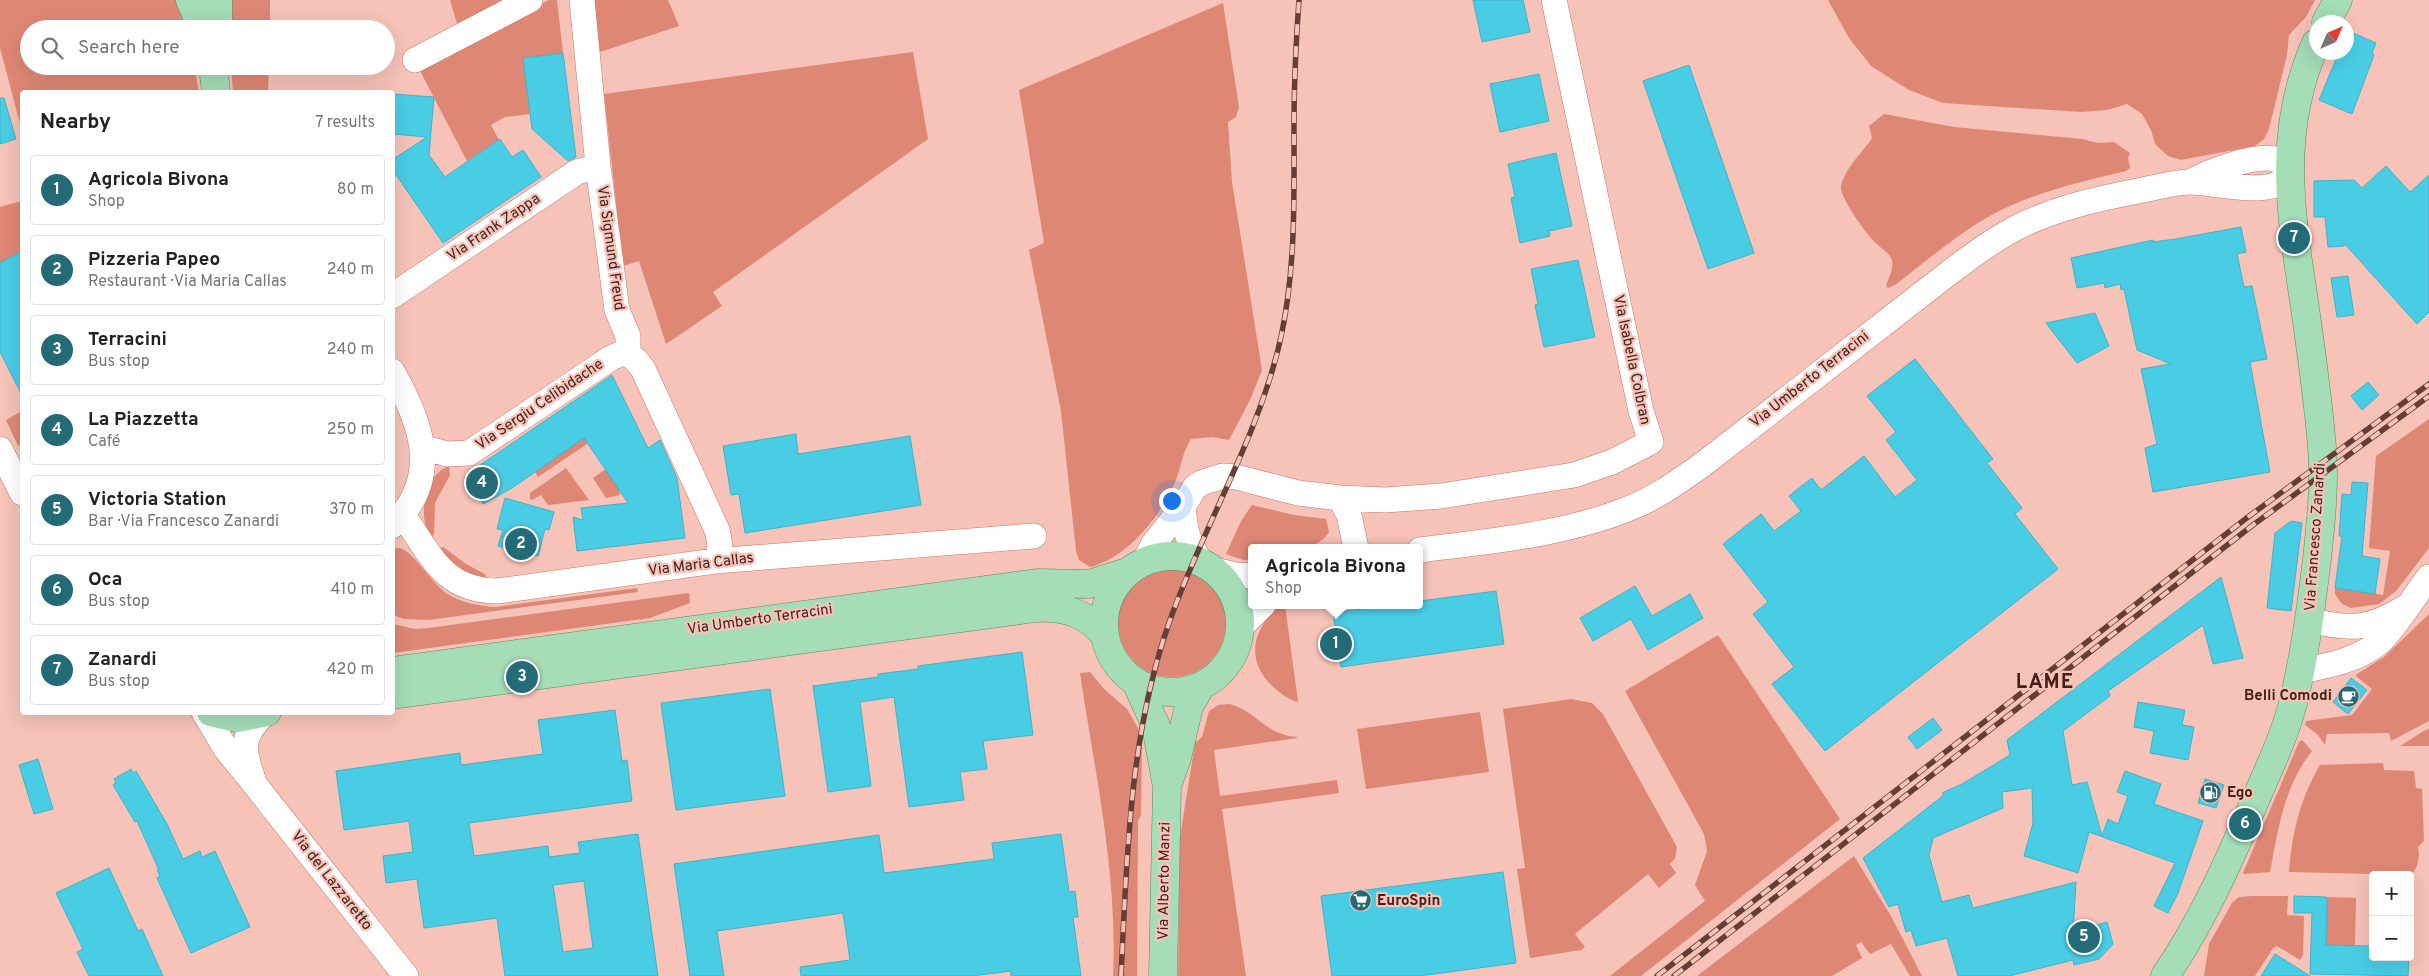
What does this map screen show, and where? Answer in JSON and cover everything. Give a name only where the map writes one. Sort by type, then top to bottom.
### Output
[{"type":"main road","points":[[190,0],[199,20]]},
{"type":"main road","points":[[218,0],[218,20]]},
{"type":"main road","points":[[2330,15],[2338,0]]},
{"type":"main road","name":"Via Francesco Zanardi","points":[[2165,976],[2202,919],[2280,742],[2300,671],[2310,620],[2320,529],[2323,461],[2312,352],[2294,238],[2289,171],[2290,137],[2297,100],[2310,60]]},
{"type":"main road","points":[[1171,555],[1207,566],[1226,582],[1240,612],[1237,645],[1226,667],[1201,686],[1173,692],[1154,690],[1136,682],[1124,672],[1114,659],[1104,635],[1104,616],[1110,597],[1135,567],[1171,555]]},
{"type":"main road","name":"Via Umberto Terracini","points":[[395,671],[1038,582],[1096,583],[1135,567]]},
{"type":"main road","name":"Via Umberto Terracini","points":[[395,695],[1035,608],[1054,607],[1073,611],[1094,624],[1104,635]]},
{"type":"main road","name":"Via Alberto Manzi","points":[[1136,682],[1156,726],[1167,786],[1163,976]]},
{"type":"main road","name":"Via Alberto Manzi","points":[[1167,786],[1177,758],[1189,706],[1201,686]]},
{"type":"main road","points":[[224,715],[237,718],[254,715]]},
{"type":"street","points":[[415,60],[530,0]]},
{"type":"street","name":"Via Sigmund Freud","points":[[582,0],[598,166],[617,310],[629,341],[628,354]]},
{"type":"street","name":"Via Isabella Colbran","points":[[1135,567],[1183,507],[1195,487],[1223,476],[1298,493],[1340,498],[1385,500],[1441,496],[1557,479],[1612,462],[1651,442],[1641,411],[1554,0]]},
{"type":"street","name":"Via Frank Zappa","points":[[395,294],[577,172],[598,166]]},
{"type":"street","name":"Via Umberto Terracini","points":[[1423,550],[1519,537],[1604,518],[1631,508],[1666,489],[1702,465],[1945,276],[1980,250],[2015,229],[2053,213],[2091,202],[2190,182],[2228,187],[2271,187],[2285,181],[2289,171]]},
{"type":"street","name":"Via Sergiu Celibidache","points":[[422,446],[447,454],[469,452],[610,358],[620,354],[628,354]]},
{"type":"street","points":[[628,354],[633,356],[643,369],[706,503],[717,530],[720,546],[719,554],[715,561]]},
{"type":"street","points":[[395,377],[414,411],[422,446],[421,472],[416,489],[398,520]]},
{"type":"street","points":[[0,449],[20,489]]},
{"type":"street","points":[[1340,498],[1349,515],[1355,544]]},
{"type":"street","points":[[1183,507],[1185,532],[1190,547],[1207,566],[1240,576],[1248,575]]},
{"type":"street","name":"Via Maria Callas","points":[[398,520],[446,574],[468,588],[483,591],[498,591],[715,561],[1034,536]]},
{"type":"street","points":[[2300,671],[2348,659],[2372,648],[2387,634],[2429,577]]},
{"type":"street","points":[[2310,620],[2343,628],[2361,627],[2383,620],[2406,607]]},
{"type":"street","points":[[1240,628],[1259,609]]},
{"type":"street","name":"Via del Lazzaretto","points":[[206,715],[231,757],[406,976]]},
{"type":"street","name":"Via del Lazzaretto","points":[[256,786],[245,754],[245,746],[253,724],[263,715]]},
{"type":"shaded area","points":[[0,0],[176,0],[183,20],[20,20],[20,75],[196,75],[199,90],[20,90],[20,123],[0,48]]},
{"type":"shaded area","points":[[225,0],[270,0],[270,20],[227,20]]},
{"type":"shaded area","points":[[450,0],[509,0],[458,27]]},
{"type":"shaded area","points":[[549,0],[557,0],[563,53],[523,58],[530,114],[505,117],[491,125],[499,140],[467,161],[419,69]]},
{"type":"shaded area","points":[[594,0],[668,0],[679,26],[600,52]]},
{"type":"shaded area","points":[[1828,0],[2315,0],[2306,17],[2289,35],[2287,55],[2269,129],[2264,139],[2255,146],[2181,160],[2168,156],[2155,144],[2151,130],[2142,114],[2127,104],[2107,110],[2082,112],[1943,103],[1909,90],[1871,66],[1849,38]]},
{"type":"shaded area","points":[[1223,3],[1239,107],[1236,117],[1228,122],[1232,182],[1262,370],[1251,398],[1229,440],[1213,437],[1191,439],[1185,450],[1169,495],[1152,521],[1141,534],[1117,555],[1090,567],[1079,560],[1076,551],[1061,411],[1029,250],[1044,243],[1019,90]]},
{"type":"shaded area","points":[[913,52],[928,139],[713,292],[722,306],[666,344],[639,261],[623,266],[604,94]]},
{"type":"shaded area","points":[[232,75],[269,75],[268,90],[233,90]]},
{"type":"shaded area","points":[[1884,114],[1954,127],[2082,139],[2098,143],[2114,142],[2130,153],[2128,158],[2130,168],[2126,171],[2056,189],[2004,209],[1964,232],[1895,285],[1888,288],[1886,285],[1892,266],[1890,256],[1869,236],[1847,204],[1841,191],[1846,173],[1872,138],[1869,126]]},
{"type":"shaded area","points":[[20,202],[20,252],[0,263],[0,207]]},
{"type":"shaded area","points":[[20,412],[20,444],[18,446],[6,420]]},
{"type":"shaded area","points":[[2429,419],[2429,548],[2396,591],[2379,604],[2351,608],[2342,604],[2335,594],[2335,588],[2383,595],[2390,551],[2369,548],[2376,456]]},
{"type":"shaded area","points":[[579,434],[596,438],[538,477],[535,472],[582,439]]},
{"type":"shaded area","points":[[616,462],[620,495],[606,498],[593,478]]},
{"type":"shaded area","points":[[449,466],[450,475],[435,503],[434,534],[431,538],[424,520],[425,498],[434,478],[440,471]]},
{"type":"shaded area","points":[[566,468],[589,500],[548,505],[541,495],[532,500],[530,499],[530,493]]},
{"type":"shaded area","points":[[1252,505],[1294,515],[1326,519],[1329,532],[1316,544],[1248,544],[1248,560],[1243,560],[1226,554],[1241,521]]},
{"type":"shaded area","points":[[443,547],[466,564],[485,574],[487,581],[457,572],[440,548]]},
{"type":"shaded area","points":[[395,549],[404,550],[416,560],[449,595],[477,605],[495,607],[637,588],[638,592],[428,620],[404,619],[395,616]]},
{"type":"shaded area","points":[[1172,569],[1193,573],[1210,585],[1222,602],[1226,623],[1222,644],[1210,661],[1193,673],[1172,677],[1151,673],[1134,661],[1122,644],[1118,623],[1122,602],[1134,585],[1151,573]]},
{"type":"shaded area","points":[[689,593],[690,603],[650,618],[395,653],[395,624],[415,629]]},
{"type":"shaded area","points":[[1274,609],[1286,609],[1298,702],[1287,697],[1272,686],[1263,676],[1258,666],[1255,645],[1258,635]]},
{"type":"shaded area","points":[[2429,614],[2429,721],[2391,741],[2389,733],[2327,734],[2325,745],[2318,735],[2305,725],[2306,721],[2352,715],[2372,689],[2356,676],[2357,674],[2384,657]]},
{"type":"shaded area","points":[[1718,635],[1840,819],[1641,976],[1610,976],[1705,901],[1695,885],[1707,851],[1704,834],[1625,691]]},
{"type":"shaded area","points":[[1090,672],[1104,689],[1127,709],[1138,728],[1142,740],[1141,815],[1138,821],[1137,976],[1113,976],[1114,938],[1109,862],[1080,673]]},
{"type":"shaded area","points":[[1571,699],[1592,703],[1603,714],[1677,847],[1675,858],[1670,864],[1676,873],[1659,888],[1648,874],[1575,934],[1585,947],[1581,950],[1530,958],[1517,869],[1525,868],[1503,709]]},
{"type":"shaded area","points":[[1230,704],[1247,712],[1269,728],[1297,738],[1214,750],[1220,796],[1337,780],[1339,793],[1222,809],[1246,976],[1178,976],[1180,837],[1195,743],[1202,737],[1209,711],[1218,705]]},
{"type":"shaded area","points":[[1480,712],[1489,772],[1366,789],[1357,729]]},
{"type":"shaded area","points":[[2429,729],[2429,746],[2400,746]]},
{"type":"shaded area","points":[[2302,740],[2312,751],[2302,764],[2289,793],[2279,824],[2270,872],[2244,874],[2299,742]]},
{"type":"shaded area","points":[[2383,763],[2384,770],[2414,771],[2416,788],[2422,789],[2424,841],[2418,847],[2418,862],[2414,871],[2369,871],[2369,874],[2289,872],[2292,844],[2298,817],[2307,791],[2320,765]]},
{"type":"shaded area","points":[[1854,856],[1891,916],[1922,976],[1910,976],[1891,944],[1870,954],[1861,942],[1856,945],[1862,958],[1832,976],[1697,976]]},
{"type":"shaded area","points":[[2288,896],[2287,915],[2304,916],[2303,955],[2300,960],[2277,946],[2273,948],[2255,976],[2204,976],[2209,944],[2232,903],[2239,897]]},
{"type":"shaded area","points":[[2327,897],[2356,898],[2355,946],[2326,945]]},
{"type":"building","points":[[1473,0],[1523,0],[1530,32],[1482,42]]},
{"type":"building","points":[[2354,33],[2376,43],[2372,53],[2374,55],[2352,114],[2319,100],[2336,60],[2354,60]]},
{"type":"building","points":[[563,53],[576,157],[568,161],[532,129],[523,58]]},
{"type":"building","points":[[1689,65],[1754,253],[1708,269],[1643,81]]},
{"type":"building","points":[[1539,74],[1549,121],[1500,132],[1490,84]]},
{"type":"building","points":[[395,94],[434,97],[429,155],[445,177],[500,139],[512,157],[523,150],[541,177],[443,243],[395,173],[395,158],[427,137],[395,134]]},
{"type":"building","points":[[0,98],[4,98],[16,139],[0,144]]},
{"type":"building","points":[[1556,153],[1572,226],[1549,231],[1550,236],[1520,243],[1511,198],[1515,197],[1508,164]]},
{"type":"building","points":[[2386,166],[2410,192],[2429,175],[2429,312],[2417,324],[2344,243],[2344,246],[2328,247],[2325,217],[2314,217],[2314,181],[2354,180],[2362,188]]},
{"type":"building","points":[[2241,227],[2246,252],[2237,254],[2244,287],[2252,286],[2267,359],[2250,362],[2270,472],[2153,492],[2145,448],[2157,444],[2141,369],[2171,364],[2137,350],[2124,289],[2121,290],[2120,284],[2105,288],[2104,283],[2077,288],[2071,258],[2153,240],[2153,242],[2176,239]]},
{"type":"building","points":[[20,252],[20,391],[0,352],[0,263]]},
{"type":"building","points":[[1578,260],[1595,337],[1544,347],[1535,305],[1538,304],[1531,269]]},
{"type":"building","points":[[2348,276],[2354,315],[2337,317],[2331,278]]},
{"type":"building","points":[[2095,313],[2109,346],[2077,363],[2046,323]]},
{"type":"building","points":[[1915,359],[1993,459],[1987,463],[2022,508],[2015,514],[2058,569],[1825,751],[1772,684],[1794,667],[1753,614],[1768,602],[1723,544],[1761,514],[1774,531],[1801,511],[1789,496],[1812,478],[1821,490],[1864,456],[1895,497],[1917,480],[1886,440],[1896,432],[1867,396]]},
{"type":"building","points":[[612,375],[648,448],[660,440],[677,478],[685,538],[577,551],[573,517],[583,520],[581,508],[628,503],[584,438],[512,488],[483,504],[467,474]]},
{"type":"building","points":[[2368,382],[2379,395],[2362,410],[2351,396]]},
{"type":"building","points":[[796,434],[798,454],[910,436],[921,505],[745,533],[739,494],[731,495],[723,446]]},
{"type":"building","points":[[2352,482],[2368,483],[2362,556],[2380,559],[2375,594],[2335,588],[2342,536],[2339,536],[2342,494],[2351,495]]},
{"type":"building","points":[[505,498],[554,512],[549,530],[545,529],[538,556],[498,546],[503,530],[497,529]]},
{"type":"building","points":[[2291,521],[2302,523],[2291,611],[2267,608],[2275,533]]},
{"type":"building","points":[[2221,577],[2243,658],[2213,664],[2203,625],[2108,691],[2110,696],[2063,731],[2072,785],[2087,782],[2102,836],[2108,819],[2118,824],[2128,796],[2117,792],[2125,771],[2161,784],[2154,804],[2203,821],[2178,893],[2168,913],[2154,906],[2175,863],[2089,832],[2078,873],[2024,856],[2033,823],[2032,788],[2002,792],[2003,808],[1933,838],[1929,855],[1942,902],[1969,895],[1973,908],[2076,882],[2073,932],[2107,922],[2113,944],[2099,959],[2074,965],[2073,960],[2009,976],[1958,976],[1947,938],[1916,946],[1911,930],[1906,932],[1898,904],[1889,907],[1863,858],[1944,795],[1942,793],[1962,784],[2010,755],[2007,740]]},
{"type":"building","points":[[1635,586],[1652,616],[1690,594],[1703,618],[1648,650],[1631,619],[1593,641],[1580,618]]},
{"type":"building","points":[[1496,591],[1504,644],[1341,667],[1333,613],[1362,609],[1423,609],[1423,601]]},
{"type":"building","points":[[1022,652],[1033,735],[983,741],[987,769],[960,772],[964,800],[909,807],[894,697],[860,702],[871,786],[828,792],[813,686],[878,677],[878,674],[918,669],[918,666]]},
{"type":"building","name":"Belli Comodi","points":[[2351,678],[2367,690],[2348,714],[2333,702]]},
{"type":"building","points":[[770,689],[785,796],[676,810],[661,703]]},
{"type":"building","points":[[2138,702],[2185,710],[2182,725],[2194,727],[2188,760],[2150,753],[2154,731],[2134,727]]},
{"type":"building","points":[[615,710],[622,761],[627,760],[632,801],[469,823],[474,856],[548,846],[549,857],[580,853],[578,842],[638,834],[658,976],[505,976],[497,918],[424,928],[417,879],[386,883],[383,856],[413,852],[409,821],[344,830],[336,771],[460,753],[461,765],[543,754],[538,720]],"holes":[[[584,881],[593,948],[563,952],[553,885]]]},
{"type":"building","points":[[1933,718],[1942,730],[1917,749],[1908,737]]},
{"type":"building","points":[[38,759],[53,809],[34,814],[19,765]]},
{"type":"building","points":[[131,769],[133,773],[136,771],[167,824],[183,859],[200,851],[202,857],[215,851],[250,927],[191,953],[157,878],[160,876],[157,870],[159,870],[137,821],[135,822],[113,785],[116,782],[114,779]]},
{"type":"building","points":[[2205,779],[2224,785],[2216,808],[2198,803]]},
{"type":"building","points":[[1061,834],[1069,892],[1075,891],[1078,917],[1073,917],[1081,976],[1011,976],[1011,971],[972,976],[801,976],[800,967],[850,960],[843,913],[717,931],[724,976],[690,976],[674,864],[879,835],[884,873],[994,859],[992,843]]},
{"type":"building","points":[[109,868],[138,931],[142,929],[163,976],[89,976],[77,952],[83,949],[56,893]]},
{"type":"building","points":[[1503,872],[1516,963],[1419,976],[1332,976],[1321,896]]},
{"type":"building","points":[[2294,896],[2327,897],[2326,945],[2369,946],[2369,961],[2409,961],[2408,976],[2310,974],[2312,913],[2294,913]]},
{"type":"building","points":[[2275,954],[2307,974],[2310,976],[2261,976]]},
{"type":"railway","points":[[1121,976],[1128,842],[1132,798],[1145,710],[1169,623],[1259,410],[1271,374],[1286,311],[1292,258],[1294,94],[1299,0]]},
{"type":"railway","points":[[1657,976],[2248,517],[2429,384]]},
{"type":"railway","points":[[1674,976],[2253,525],[2429,396]]},
{"type":"place","name":"Zanardi","points":[[2294,238]]},
{"type":"place","name":"La Piazzetta","points":[[482,483]]},
{"type":"place","name":"Pizzeria Papeo","points":[[521,544]]},
{"type":"place","name":"Agricola Bivona","points":[[1336,644]]},
{"type":"place","name":"Terracini","points":[[522,677]]},
{"type":"place","name":"Belli Comodi","points":[[2348,696]]},
{"type":"place","name":"Ego","points":[[2211,793]]},
{"type":"place","name":"Oca","points":[[2245,824]]},
{"type":"place","name":"EuroSpin","points":[[1361,901]]},
{"type":"place","name":"Victoria Station","points":[[2084,937]]},
{"type":"district","name":"LAME","points":[[2045,683]]}]
